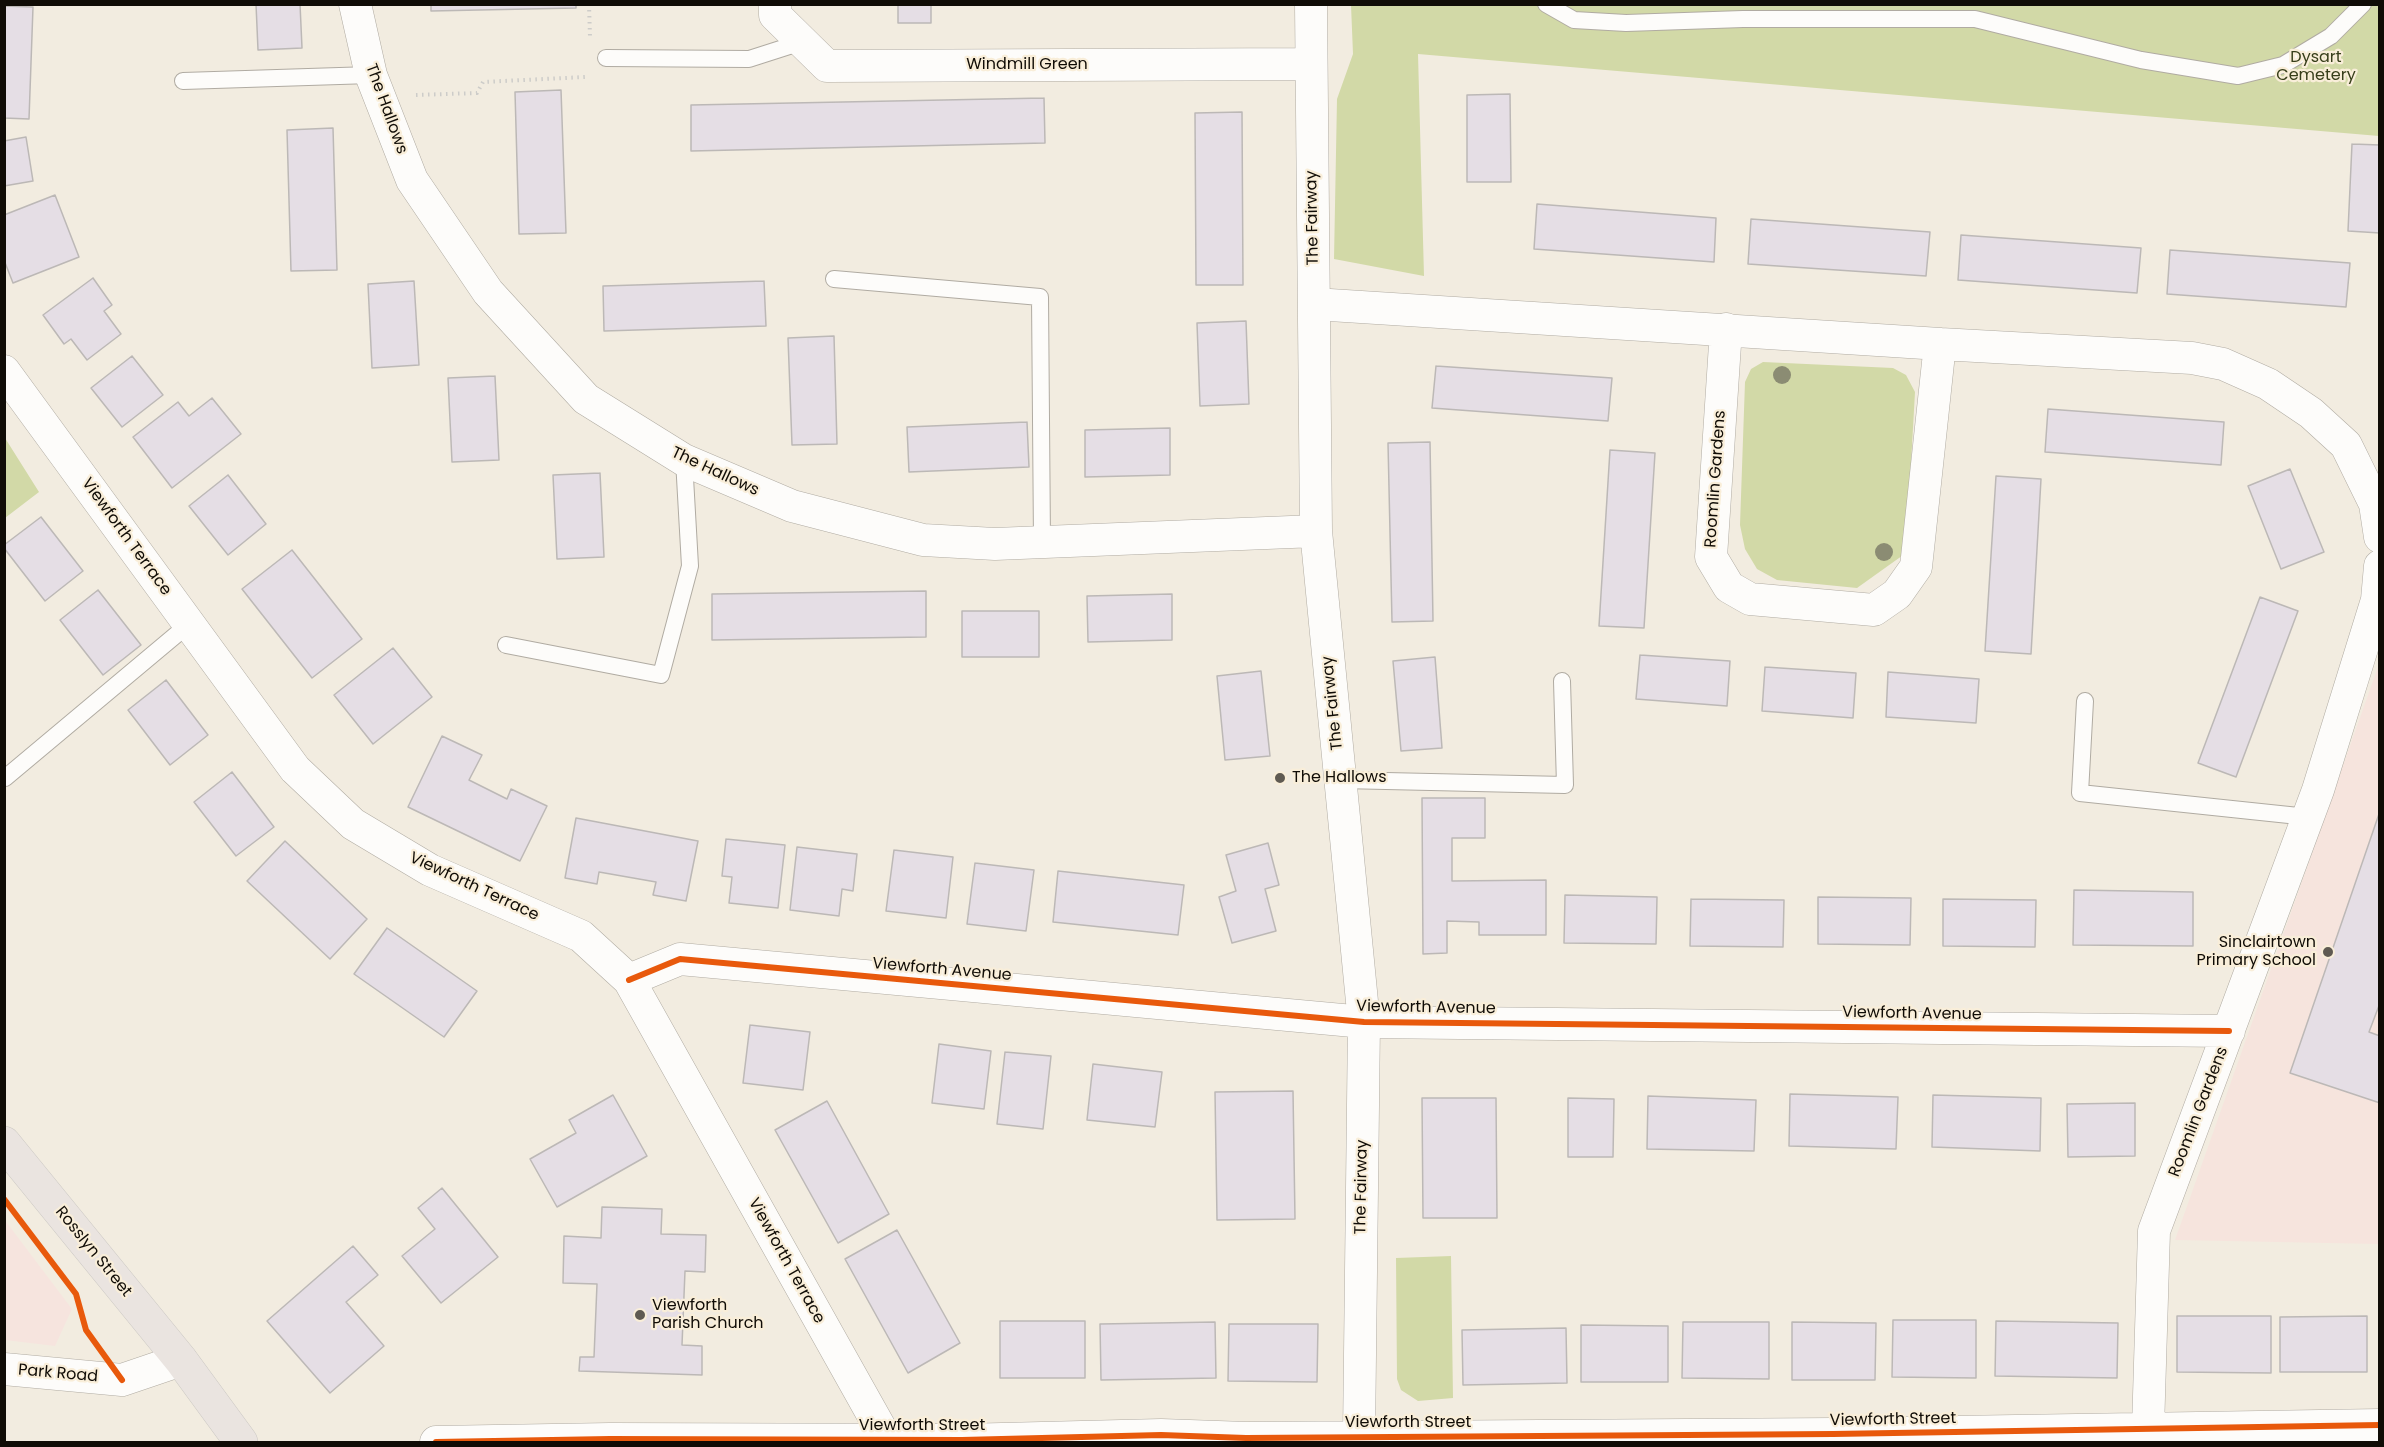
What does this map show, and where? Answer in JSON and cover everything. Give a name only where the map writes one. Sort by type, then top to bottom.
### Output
[{"type":"main road","name":"Rosslyn Street","points":[[4,1143],[181,1360],[241,1443]]},
{"type":"street","name":"The Hallows","points":[[355,4],[376,86],[412,180],[488,292],[586,399],[684,460],[792,506],[923,540],[995,544],[1316,531]]},
{"type":"street","name":"Windmill Green","points":[[775,4],[775,15],[827,66],[1311,64]]},
{"type":"street","name":"The Fairway","points":[[1311,4],[1316,531],[1364,1022],[1360,1440]]},
{"type":"street","points":[[1314,304],[2192,358],[2223,364],[2268,384],[2311,413],[2346,445],[2374,504],[2379,537]]},
{"type":"street","name":"Roomlin Gardens","points":[[1726,329],[1711,557],[1729,586],[1750,600],[1874,610],[1897,594],[1916,567],[1940,344]]},
{"type":"street","name":"Viewforth Terrace","points":[[4,371],[295,769],[353,824],[430,870],[581,936],[629,980],[886,1440]]},
{"type":"street","name":"Roomlin Gardens","points":[[2148,1429],[2154,1231],[2308,817],[2377,600],[2379,567]]},
{"type":"street","name":"Viewforth Avenue","points":[[629,980],[680,959],[1364,1022],[2229,1031]]},
{"type":"street","name":"Park Road","points":[[4,1369],[122,1380],[181,1360]]},
{"type":"street","name":"Viewforth Street","points":[[436,1443],[610,1439],[962,1441],[1161,1435],[1360,1440],[1835,1438],[2379,1425]]},
{"type":"lane","points":[[1546,4],[1574,20],[1626,23],[1730,12],[1975,19],[2141,60],[2238,76],[2283,65],[2331,36],[2363,4]]},
{"type":"lane","points":[[606,57],[749,59],[802,42]]},
{"type":"lane","points":[[183,81],[376,86]]},
{"type":"lane","points":[[834,279],[1040,297],[1042,542]]},
{"type":"lane","points":[[506,645],[661,675],[690,566],[684,460]]},
{"type":"lane","points":[[5,778],[189,624]]},
{"type":"lane","points":[[1341,780],[1565,785],[1562,681]]},
{"type":"lane","points":[[2085,701],[2080,793],[2308,817]]},
{"type":"path","points":[[376,86],[477,93],[483,82],[584,78],[606,57]]},
{"type":"shaded area","name":"Sinclairtown Primary School","points":[[2379,664],[2379,1244],[2175,1240]]},
{"type":"shaded area","points":[[4,1219],[72,1309],[55,1346],[5,1340]]},
{"type":"green space","name":"Dysart Cemetery","points":[[1351,5],[2379,5],[2379,136],[1418,54],[1424,276],[1334,259],[1337,99],[1353,54]]},
{"type":"green space","points":[[1763,362],[1893,368],[1906,375],[1915,392],[1906,553],[1857,588],[1777,580],[1757,569],[1745,549],[1740,525],[1745,382],[1751,369]]},
{"type":"green space","points":[[5,438],[39,492],[4,518]]},
{"type":"green space","points":[[1451,1256],[1453,1398],[1418,1401],[1401,1390],[1397,1379],[1396,1258]]},
{"type":"building","points":[[256,4],[300,4],[302,48],[258,50]]},
{"type":"building","points":[[431,4],[576,4],[576,8],[431,11]]},
{"type":"building","points":[[898,4],[931,4],[931,23],[898,23]]},
{"type":"building","points":[[4,6],[33,7],[29,119],[4,118]]},
{"type":"building","points":[[561,90],[566,233],[519,234],[515,92]]},
{"type":"building","points":[[1510,94],[1511,182],[1467,182],[1467,95]]},
{"type":"building","points":[[1044,98],[1045,143],[691,151],[691,105]]},
{"type":"building","points":[[1242,112],[1243,285],[1196,285],[1195,113]]},
{"type":"building","points":[[333,128],[337,270],[291,271],[287,130]]},
{"type":"building","points":[[26,137],[33,181],[4,186],[4,141]]},
{"type":"building","points":[[2352,144],[2380,145],[2380,233],[2348,231]]},
{"type":"building","points":[[55,195],[79,257],[13,283],[4,260],[4,215]]},
{"type":"building","points":[[1537,204],[1716,218],[1714,262],[1534,249]]},
{"type":"building","points":[[1751,219],[1930,232],[1926,276],[1748,264]]},
{"type":"building","points":[[1961,235],[2141,248],[2137,293],[1958,280]]},
{"type":"building","points":[[2170,250],[2350,263],[2346,307],[2167,294]]},
{"type":"building","points":[[93,278],[112,305],[104,311],[121,334],[87,360],[71,339],[64,344],[43,315]]},
{"type":"building","points":[[414,281],[419,365],[372,368],[368,284]]},
{"type":"building","points":[[764,281],[766,326],[604,331],[603,286]]},
{"type":"building","points":[[1246,321],[1249,404],[1200,406],[1197,323]]},
{"type":"building","points":[[834,336],[837,444],[792,445],[788,338]]},
{"type":"building","points":[[132,356],[163,395],[122,427],[91,388]]},
{"type":"building","points":[[1436,366],[1612,378],[1608,421],[1432,408]]},
{"type":"building","points":[[495,376],[499,460],[452,462],[448,378]]},
{"type":"building","points":[[212,398],[241,434],[172,488],[133,437],[178,402],[189,416]]},
{"type":"building","points":[[2048,409],[2224,422],[2221,465],[2045,452]]},
{"type":"building","points":[[1027,422],[1029,467],[909,472],[907,427]]},
{"type":"building","points":[[1170,428],[1170,475],[1085,477],[1085,430]]},
{"type":"building","points":[[1430,442],[1433,621],[1392,622],[1388,443]]},
{"type":"building","points":[[1610,450],[1655,453],[1644,628],[1599,626]]},
{"type":"building","points":[[2290,469],[2324,552],[2281,569],[2248,486]]},
{"type":"building","points":[[600,473],[604,557],[557,559],[553,475]]},
{"type":"building","points":[[228,475],[266,524],[228,555],[189,506]]},
{"type":"building","points":[[1996,476],[2041,479],[2031,654],[1985,651]]},
{"type":"building","points":[[41,517],[83,571],[45,601],[4,548],[4,545]]},
{"type":"building","points":[[292,550],[362,639],[312,678],[242,589]]},
{"type":"building","points":[[98,590],[141,645],[103,675],[60,620]]},
{"type":"building","points":[[926,591],[926,637],[712,640],[712,594]]},
{"type":"building","points":[[1172,594],[1172,640],[1088,642],[1087,596]]},
{"type":"building","points":[[2260,597],[2298,611],[2236,777],[2198,763]]},
{"type":"building","points":[[962,611],[1039,611],[1039,657],[962,657]]},
{"type":"building","points":[[393,648],[432,697],[373,744],[334,695]]},
{"type":"building","points":[[1640,655],[1730,661],[1727,706],[1636,699]]},
{"type":"building","points":[[1435,657],[1442,748],[1401,751],[1393,661]]},
{"type":"building","points":[[1765,667],[1856,673],[1853,718],[1762,711]]},
{"type":"building","points":[[1261,671],[1270,756],[1225,760],[1217,676]]},
{"type":"building","points":[[1888,672],[1979,679],[1976,723],[1886,717]]},
{"type":"building","points":[[166,680],[208,735],[170,765],[128,710]]},
{"type":"building","points":[[442,736],[482,755],[469,780],[507,799],[511,789],[547,806],[520,861],[408,807]]},
{"type":"building","points":[[232,772],[274,827],[236,856],[194,802]]},
{"type":"building","points":[[1422,798],[1485,798],[1485,838],[1452,838],[1452,881],[1546,880],[1546,935],[1479,935],[1479,922],[1447,921],[1447,953],[1423,954]]},
{"type":"building","points":[[2380,811],[2380,1003],[2369,1032],[2380,1036],[2380,1103],[2290,1073]]},
{"type":"building","points":[[576,818],[698,841],[686,901],[653,895],[656,882],[599,872],[597,884],[565,878]]},
{"type":"building","points":[[726,839],[785,845],[778,908],[729,903],[732,877],[722,876]]},
{"type":"building","points":[[285,841],[367,919],[330,959],[247,881]]},
{"type":"building","points":[[1268,843],[1279,885],[1265,889],[1276,931],[1232,943],[1219,897],[1236,891],[1226,855]]},
{"type":"building","points":[[797,847],[857,854],[853,891],[842,889],[839,916],[790,910]]},
{"type":"building","points":[[894,850],[953,857],[946,918],[886,911]]},
{"type":"building","points":[[975,863],[1034,870],[1026,931],[967,924]]},
{"type":"building","points":[[1058,871],[1184,885],[1178,935],[1053,922]]},
{"type":"building","points":[[2074,890],[2193,892],[2193,946],[2073,945]]},
{"type":"building","points":[[1565,895],[1657,897],[1656,944],[1564,943]]},
{"type":"building","points":[[1818,897],[1911,898],[1910,945],[1818,944]]},
{"type":"building","points":[[1691,899],[1784,900],[1783,947],[1690,946]]},
{"type":"building","points":[[1943,899],[2036,900],[2035,947],[1943,946]]},
{"type":"building","points":[[387,928],[477,991],[444,1037],[354,974]]},
{"type":"building","points":[[750,1025],[810,1032],[803,1090],[743,1083]]},
{"type":"building","points":[[939,1044],[991,1051],[984,1109],[932,1103]]},
{"type":"building","points":[[1005,1052],[1051,1056],[1043,1129],[997,1124]]},
{"type":"building","points":[[1093,1064],[1162,1072],[1155,1127],[1087,1120]]},
{"type":"building","points":[[1293,1091],[1295,1219],[1217,1220],[1215,1092]]},
{"type":"building","points":[[1790,1094],[1898,1097],[1896,1149],[1789,1146]]},
{"type":"building","points":[[613,1095],[647,1156],[557,1207],[530,1159],[576,1133],[569,1120]]},
{"type":"building","points":[[1933,1095],[2041,1098],[2040,1151],[1932,1147]]},
{"type":"building","points":[[1648,1096],[1756,1100],[1754,1151],[1647,1149]]},
{"type":"building","points":[[1422,1098],[1496,1098],[1497,1218],[1423,1218]]},
{"type":"building","points":[[1568,1098],[1614,1099],[1613,1157],[1568,1157]]},
{"type":"building","points":[[827,1101],[889,1214],[838,1243],[775,1130]]},
{"type":"building","points":[[2135,1103],[2135,1156],[2068,1157],[2067,1104]]},
{"type":"building","points":[[442,1188],[498,1257],[441,1303],[402,1256],[435,1229],[418,1208]]},
{"type":"building","name":"Viewforth Parish Church","points":[[602,1207],[662,1209],[661,1234],[706,1235],[705,1272],[685,1271],[682,1345],[702,1346],[702,1375],[579,1371],[580,1357],[594,1357],[597,1284],[563,1283],[564,1236],[601,1238]]},
{"type":"building","points":[[897,1230],[960,1343],[908,1373],[845,1259]]},
{"type":"building","points":[[353,1246],[378,1275],[346,1302],[384,1346],[330,1393],[267,1321]]},
{"type":"building","points":[[2177,1316],[2271,1316],[2271,1373],[2177,1372]]},
{"type":"building","points":[[2367,1316],[2367,1372],[2280,1372],[2280,1317]]},
{"type":"building","points":[[1893,1320],[1976,1320],[1976,1378],[1892,1377]]},
{"type":"building","points":[[1000,1321],[1085,1321],[1085,1378],[1000,1378]]},
{"type":"building","points":[[1996,1321],[2118,1323],[2117,1378],[1995,1376]]},
{"type":"building","points":[[1215,1322],[1216,1378],[1101,1380],[1100,1324]]},
{"type":"building","points":[[1683,1322],[1769,1322],[1769,1379],[1682,1378]]},
{"type":"building","points":[[1792,1322],[1876,1323],[1875,1380],[1792,1380]]},
{"type":"building","points":[[1229,1324],[1318,1324],[1317,1382],[1228,1381]]},
{"type":"building","points":[[1581,1325],[1668,1326],[1668,1382],[1581,1382]]},
{"type":"building","points":[[1566,1328],[1567,1383],[1463,1385],[1462,1330]]},
{"type":"cycle path","points":[[629,980],[680,959],[1364,1022],[2229,1031]]},
{"type":"cycle path","points":[[4,1199],[76,1294],[86,1330],[122,1380]]},
{"type":"cycle path","points":[[436,1442],[610,1439],[962,1440],[1161,1435],[1246,1438],[1833,1434],[2380,1425]]},
{"type":"place","name":"The Hallows","points":[[1280,778]]},
{"type":"place","name":"Sinclairtown Primary School","points":[[2328,952]]},
{"type":"place","name":"Viewforth Parish Church","points":[[640,1315]]}]
